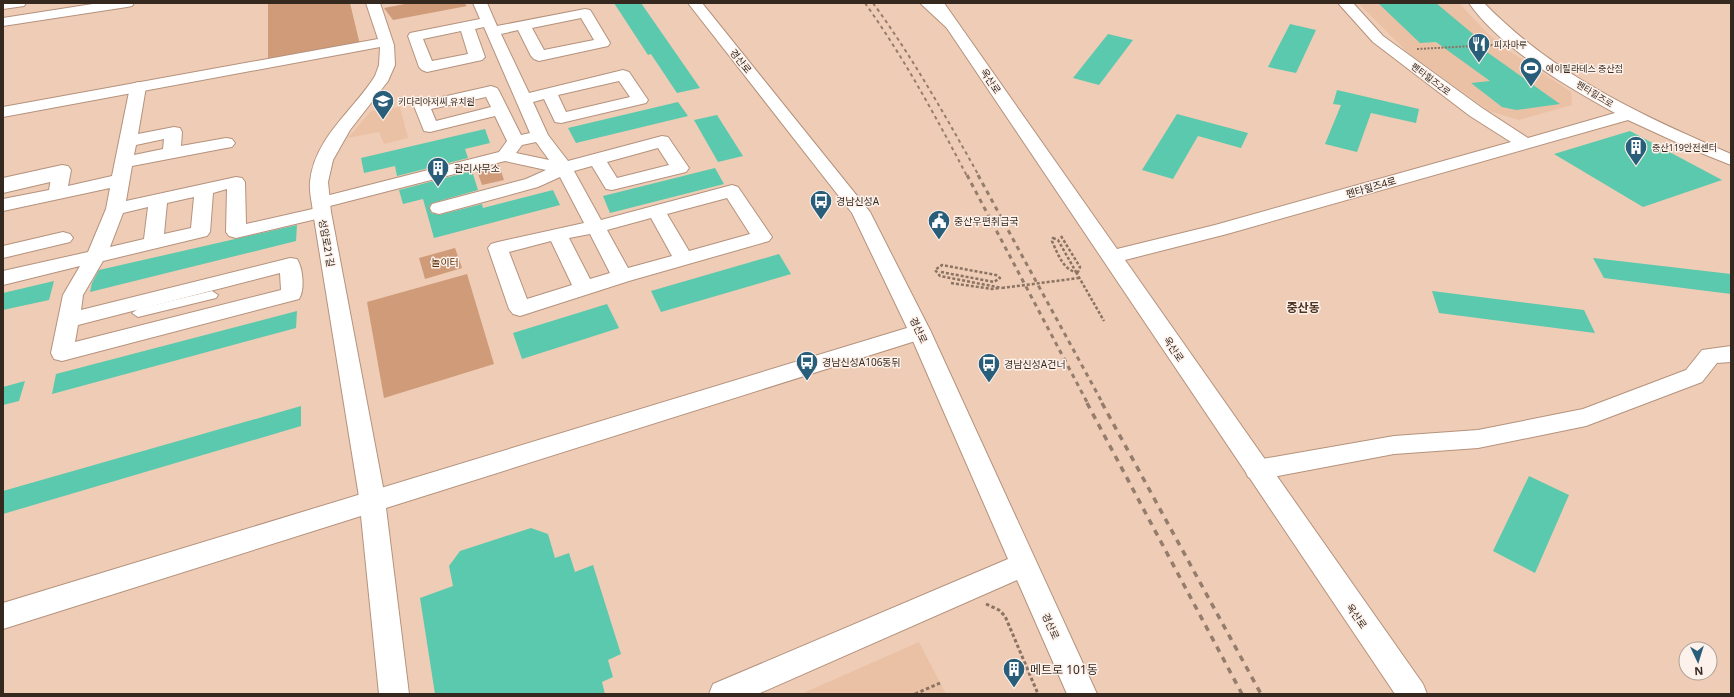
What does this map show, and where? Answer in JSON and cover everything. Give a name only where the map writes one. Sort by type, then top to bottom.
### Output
[{"type":"street","points":[[3,5],[19,3]]},
{"type":"street","points":[[3,22],[97,5],[127,3]]},
{"type":"street","name":"성암로21길","points":[[376,3],[388,58],[381,81],[345,124],[323,164],[319,180],[321,207],[373,503],[394,694]]},
{"type":"street","points":[[480,3],[540,136],[564,168],[622,276]]},
{"type":"street","name":"경산로","points":[[694,3],[861,212],[920,332],[1082,694]]},
{"type":"street","points":[[927,3],[953,26]]},
{"type":"street","name":"옥산로","points":[[937,3],[1412,694]]},
{"type":"street","name":"펜타힐즈2로","points":[[1345,3],[1378,39],[1476,112],[1526,144]]},
{"type":"street","name":"펜타힐즈로","points":[[1476,3],[1490,20],[1518,44],[1600,98],[1630,114],[1731,160]]},
{"type":"street","points":[[467,26],[523,25],[585,13],[603,43],[538,56],[523,25]]},
{"type":"street","points":[[3,112],[385,42]]},
{"type":"street","points":[[524,99],[549,93],[624,75],[640,100],[562,118],[549,93]]},
{"type":"street","points":[[68,320],[138,308],[290,264],[292,294],[62,353],[68,320],[73,295],[96,256],[116,210],[138,87]]},
{"type":"street","points":[[501,110],[516,141]]},
{"type":"street","name":"펜타힐즈4로","points":[[1111,257],[1220,230],[1630,114]]},
{"type":"street","points":[[128,141],[174,132],[171,154]]},
{"type":"street","points":[[505,156],[516,141],[540,136]]},
{"type":"street","points":[[124,162],[226,143]]},
{"type":"street","points":[[116,210],[236,182],[236,232],[505,156],[564,168]]},
{"type":"street","points":[[439,208],[532,183],[564,168],[597,159]]},
{"type":"street","points":[[3,183],[62,170],[59,186]]},
{"type":"street","points":[[3,205],[59,186],[121,180]]},
{"type":"street","points":[[3,278],[200,232],[204,189]]},
{"type":"street","points":[[732,191],[762,237],[622,276],[520,309],[498,248],[557,234],[596,227],[656,211],[732,191]]},
{"type":"street","points":[[153,242],[158,200]]},
{"type":"street","points":[[656,211],[684,259]]},
{"type":"street","points":[[557,234],[584,288]]},
{"type":"street","points":[[3,252],[63,238]]},
{"type":"street","points":[[136,334],[138,308]]},
{"type":"street","points":[[3,616],[373,503],[920,332]]},
{"type":"street","points":[[1257,470],[1394,445],[1478,439],[1586,417],[1694,376],[1710,356],[1731,354]]},
{"type":"street","points":[[724,694],[1024,565]]},
{"type":"lane","points":[[3,190],[59,186]]},
{"type":"lane","points":[[138,308],[212,296]]},
{"type":"path","points":[[1393,50],[1518,44]]},
{"type":"path","points":[[1061,236],[1080,267],[1078,272],[1074,273],[1067,269],[1052,241],[1053,238],[1058,240],[1076,272],[1079,278],[1104,321]]},
{"type":"path","points":[[941,272],[994,282],[1000,278],[996,275],[942,265],[935,270],[940,276],[1002,288]]},
{"type":"path","points":[[952,282],[992,289],[1079,278]]},
{"type":"path","points":[[978,603],[993,606],[1005,616],[1038,694]]},
{"type":"path","points":[[915,694],[940,683]]},
{"type":"shaded area","points":[[1358,3],[1459,3],[1488,34],[1511,52],[1571,92],[1572,105],[1519,120],[1489,111],[1407,52]]},
{"type":"shaded area","name":"키다리아저씨 유치원","points":[[400,107],[408,138],[384,144],[379,132],[348,138],[371,111]]},
{"type":"shaded area","points":[[919,642],[946,694],[801,694]]},
{"type":"green space","points":[[268,3],[350,3],[361,49],[268,67]]},
{"type":"green space","points":[[410,3],[464,3],[467,6],[393,20],[384,8]]},
{"type":"green space","points":[[499,165],[504,180],[482,185],[477,171]]},
{"type":"green space","name":"놀이터","points":[[455,248],[462,268],[425,279],[419,258]]},
{"type":"green space","points":[[467,274],[494,364],[384,398],[367,302]]},
{"type":"building","points":[[614,3],[641,3],[700,88],[677,93],[651,54],[648,55]]},
{"type":"building","points":[[1378,3],[1436,3],[1479,39],[1470,40],[1560,104],[1516,110],[1502,107],[1471,83],[1490,81],[1436,42],[1420,43]]},
{"type":"building","points":[[1290,24],[1316,30],[1296,73],[1268,67]]},
{"type":"building","points":[[1108,34],[1133,40],[1099,85],[1073,78]]},
{"type":"building","points":[[1337,90],[1419,109],[1416,123],[1371,113],[1357,152],[1325,144],[1341,105],[1333,104]]},
{"type":"building","points":[[678,102],[688,116],[576,143],[568,128]]},
{"type":"building","points":[[1177,114],[1248,133],[1241,148],[1198,136],[1173,179],[1142,170]]},
{"type":"building","points":[[717,115],[743,156],[718,162],[694,120]]},
{"type":"building","points":[[485,129],[490,143],[465,149],[468,158],[397,176],[395,166],[364,173],[361,158]]},
{"type":"building","name":"중산119안전센터","points":[[1630,131],[1722,180],[1643,207],[1554,154]]},
{"type":"building","points":[[715,168],[724,184],[610,213],[603,196]]},
{"type":"building","points":[[472,171],[478,190],[432,203],[429,207],[431,213],[439,215],[482,204],[483,208],[553,190],[560,205],[434,238],[423,199],[403,204],[399,190]]},
{"type":"building","points":[[297,225],[296,241],[90,292],[92,283],[99,270]]},
{"type":"building","points":[[779,254],[791,274],[661,312],[651,291]]},
{"type":"building","points":[[1593,258],[1731,274],[1731,294],[1604,278]]},
{"type":"building","points":[[54,281],[49,300],[3,310],[3,293]]},
{"type":"building","points":[[1432,291],[1584,310],[1595,333],[1439,313]]},
{"type":"building","points":[[607,304],[619,328],[522,359],[513,333]]},
{"type":"building","points":[[297,311],[296,328],[52,394],[56,374]]},
{"type":"building","points":[[25,381],[19,401],[3,405],[3,387]]},
{"type":"building","points":[[301,406],[301,426],[3,514],[3,491]]},
{"type":"building","points":[[1529,476],[1569,495],[1535,573],[1493,551]]},
{"type":"building","points":[[531,528],[548,534],[555,558],[569,553],[575,572],[593,565],[621,654],[608,660],[613,677],[602,682],[605,694],[435,694],[420,598],[453,586],[449,566],[460,551]]},
{"type":"railway","points":[[865,3],[906,66],[967,176]]},
{"type":"railway","points":[[873,3],[888,24],[942,110],[979,176]]},
{"type":"railway","points":[[967,175],[1088,404]]},
{"type":"railway","points":[[978,175],[1103,404]]},
{"type":"railway","points":[[1087,403],[1242,694]]},
{"type":"railway","points":[[1102,403],[1261,694]]},
{"type":"place","name":"피자마루","points":[[1479,64]]},
{"type":"place","name":"에이필라테스 중산점","points":[[1531,88]]},
{"type":"place","name":"키다리아저씨 유치원","points":[[383,120]]},
{"type":"place","name":"중산119안전센터","points":[[1636,166]]},
{"type":"place","name":"관리사무소","points":[[438,188]]},
{"type":"place","name":"경남신성A","points":[[821,220]]},
{"type":"place","name":"중산우편취급국","points":[[939,240]]},
{"type":"place","name":"경남신성A106동뒤","points":[[807,382]]},
{"type":"place","name":"경남신성A건너","points":[[989,384]]},
{"type":"place","name":"메트로 101동","points":[[1014,688]]},
{"type":"district","name":"중산동","points":[[1303,307]]}]
